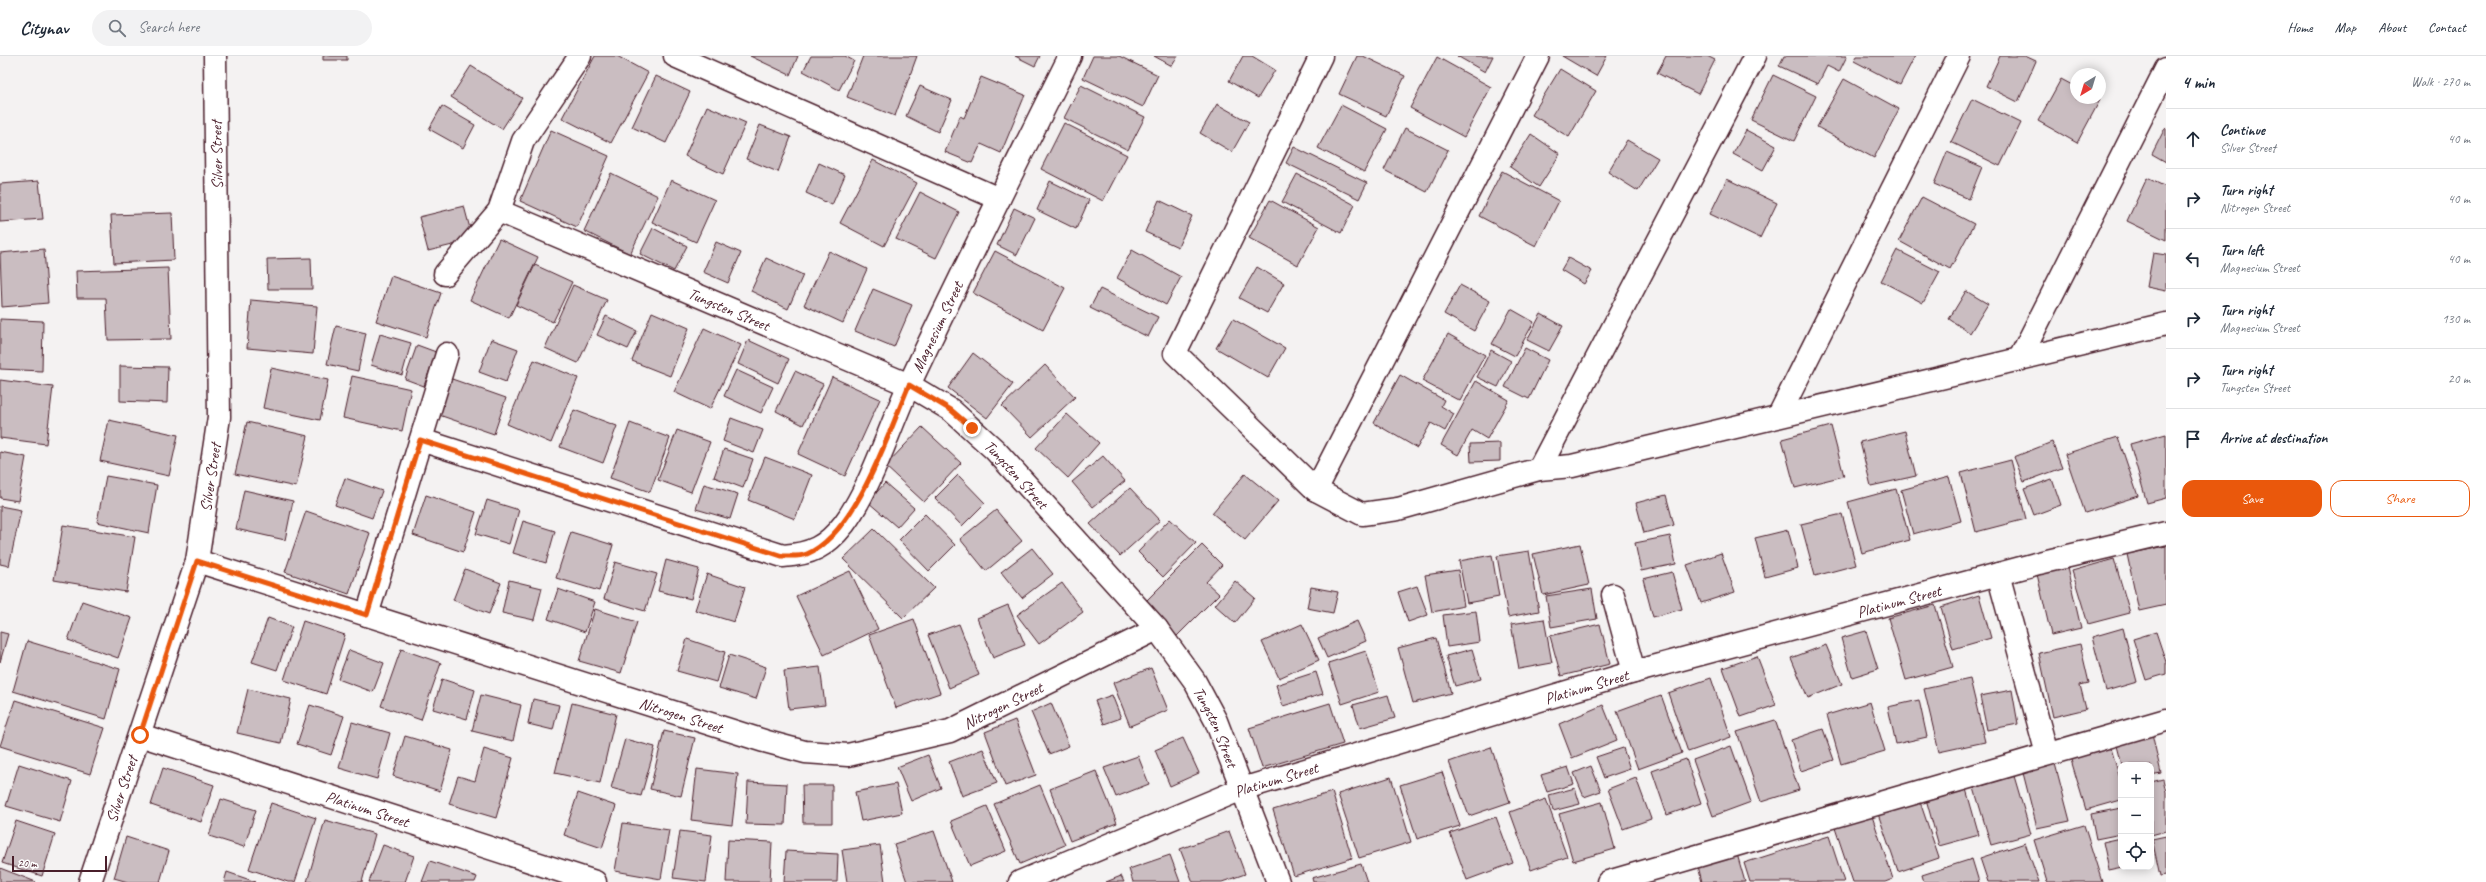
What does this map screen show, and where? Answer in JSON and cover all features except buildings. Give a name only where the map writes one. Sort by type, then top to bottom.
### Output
[{"type":"street","name":"Silver Street","points":[[90,882],[197,561],[219,417],[215,56]]},
{"type":"street","points":[[445,274],[499,211],[523,141],[580,56]]},
{"type":"street","points":[[676,56],[1000,199]]},
{"type":"street","name":"Magnesium Street","points":[[420,440],[782,556],[806,554],[827,542],[843,524],[858,501],[909,385],[1070,56]]},
{"type":"street","points":[[1321,56],[1175,353],[1316,490],[1362,514],[1398,509],[1539,469],[1572,466],[1779,415],[2166,324]]},
{"type":"street","points":[[1316,490],[1538,56]]},
{"type":"street","points":[[1539,469],[1755,56]]},
{"type":"street","points":[[1779,415],[1959,56]]},
{"type":"street","points":[[2018,360],[2166,69]]},
{"type":"street","name":"Tungsten Street","points":[[499,211],[909,385],[951,410],[995,450],[1157,629],[1194,680],[1213,714],[1278,882]]},
{"type":"street","points":[[367,615],[420,440],[448,354]]},
{"type":"street","name":"Platinum Street","points":[[1020,882],[1242,789],[1634,672],[1998,574],[2166,533]]},
{"type":"street","name":"Nitrogen Street","points":[[197,561],[764,741],[805,752],[848,755],[950,731],[1157,629]]},
{"type":"street","points":[[1998,574],[2047,754]]},
{"type":"street","points":[[1613,595],[1634,672]]},
{"type":"street","points":[[1608,882],[2166,720]]},
{"type":"street","name":"Platinum Street","points":[[140,735],[595,882]]},
{"type":"route","points":[[140,735],[197,561],[367,615],[420,440],[782,556],[806,554],[827,542],[843,524],[858,501],[909,385],[951,410],[972,428]]}]
